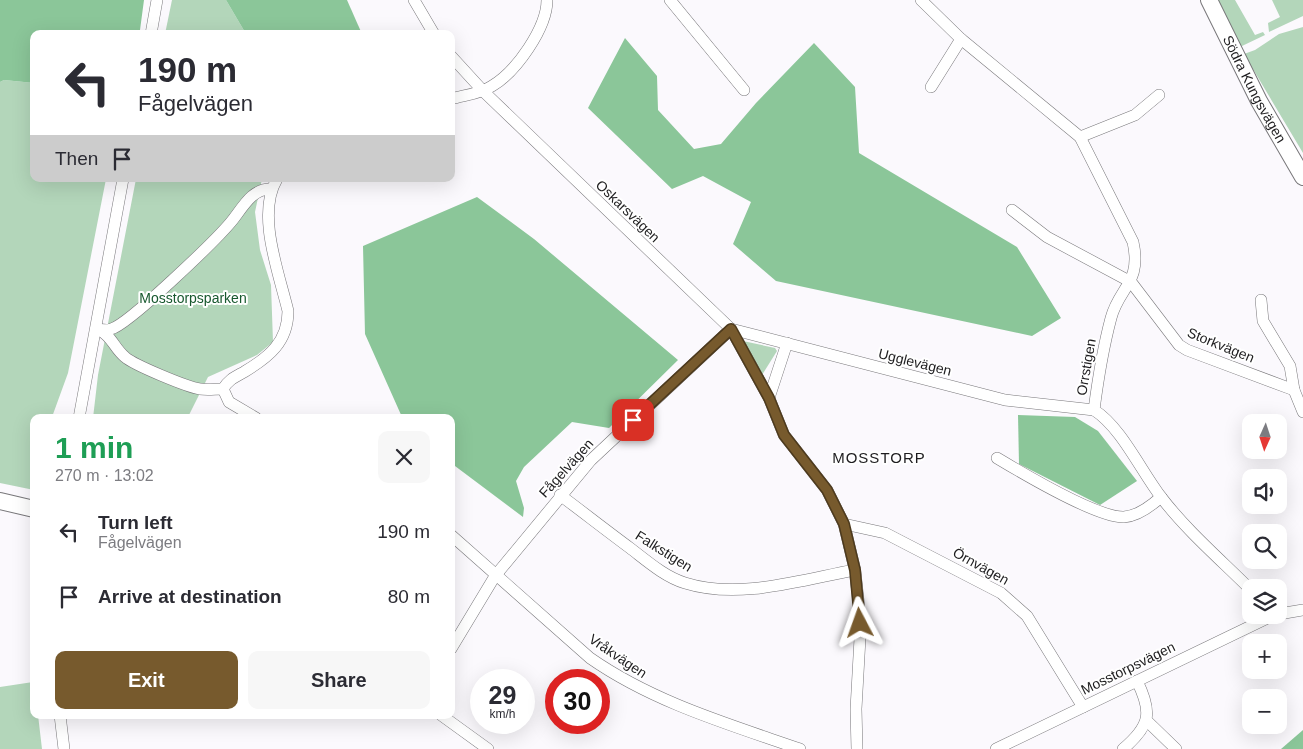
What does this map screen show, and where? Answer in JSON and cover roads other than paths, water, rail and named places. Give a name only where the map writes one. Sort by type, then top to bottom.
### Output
[{"type":"main road","name":"Södra Kungsvägen","points":[[1209,0],[1259,102],[1303,177]]},
{"type":"main road","points":[[0,501],[30,508]]},
{"type":"street","points":[[152,30],[157,0]]},
{"type":"street","points":[[414,0],[432,30]]},
{"type":"street","points":[[455,98],[483,91],[494,85],[529,50],[547,10],[548,0]]},
{"type":"street","points":[[670,0],[744,90]]},
{"type":"street","points":[[921,0],[961,39],[1080,137],[1135,115],[1159,95]]},
{"type":"street","points":[[931,87],[961,39]]},
{"type":"street","name":"Oskarsvägen","points":[[455,60],[483,91],[731,329],[769,398],[784,435],[827,490],[844,524],[855,570],[860,638],[856,709],[857,749]]},
{"type":"street","name":"Orrstigen","points":[[1080,137],[1133,242],[1136,254],[1131,282],[1111,315],[1094,410],[1111,425],[1161,497],[1183,522],[1242,581]]},
{"type":"street","points":[[80,414],[122,182]]},
{"type":"street","points":[[96,329],[111,330],[138,312],[230,223],[249,199],[262,189],[273,184]]},
{"type":"street","points":[[223,389],[227,382],[258,364],[274,351],[282,342],[288,324],[288,311],[267,220],[273,184]]},
{"type":"street","name":"Storkvägen","points":[[1012,210],[1047,236],[1131,282],[1178,345],[1294,390]]},
{"type":"street","points":[[1261,300],[1263,321],[1290,366],[1294,390],[1303,412]]},
{"type":"street","points":[[96,329],[108,334],[125,357],[136,363],[199,389],[223,389]]},
{"type":"street","name":"Ugglevägen","points":[[731,329],[1005,400],[1094,410]]},
{"type":"street","name":"Fågelvägen","points":[[455,642],[495,576],[560,495],[591,460],[731,329]]},
{"type":"street","points":[[769,398],[787,344]]},
{"type":"street","points":[[223,389],[229,402],[249,414]]},
{"type":"street","points":[[997,458],[1084,504],[1116,516],[1126,517],[1139,512],[1161,497]]},
{"type":"street","name":"Falkstigen","points":[[560,495],[649,563],[683,583],[716,589],[766,587],[855,570]]},
{"type":"street","name":"Örnvägen","points":[[844,524],[885,533],[1001,592],[1027,616],[1083,707]]},
{"type":"street","name":"Vråkvägen","points":[[455,539],[590,658],[636,687],[657,697],[800,749]]},
{"type":"street","points":[[1287,613],[1303,610]]},
{"type":"street","name":"Mosstorpsvägen","points":[[996,749],[1255,624]]},
{"type":"street","points":[[1123,749],[1142,731],[1146,721],[1146,700],[1137,680]]},
{"type":"street","points":[[60,719],[64,749]]},
{"type":"street","points":[[447,719],[488,749]]},
{"type":"street","points":[[1146,721],[1176,749]]},
{"type":"district","name":"MOSSTORP","points":[[879,458]]},
{"type":"park label","name":"Mosstorpsparken","points":[[193,298]]}]
